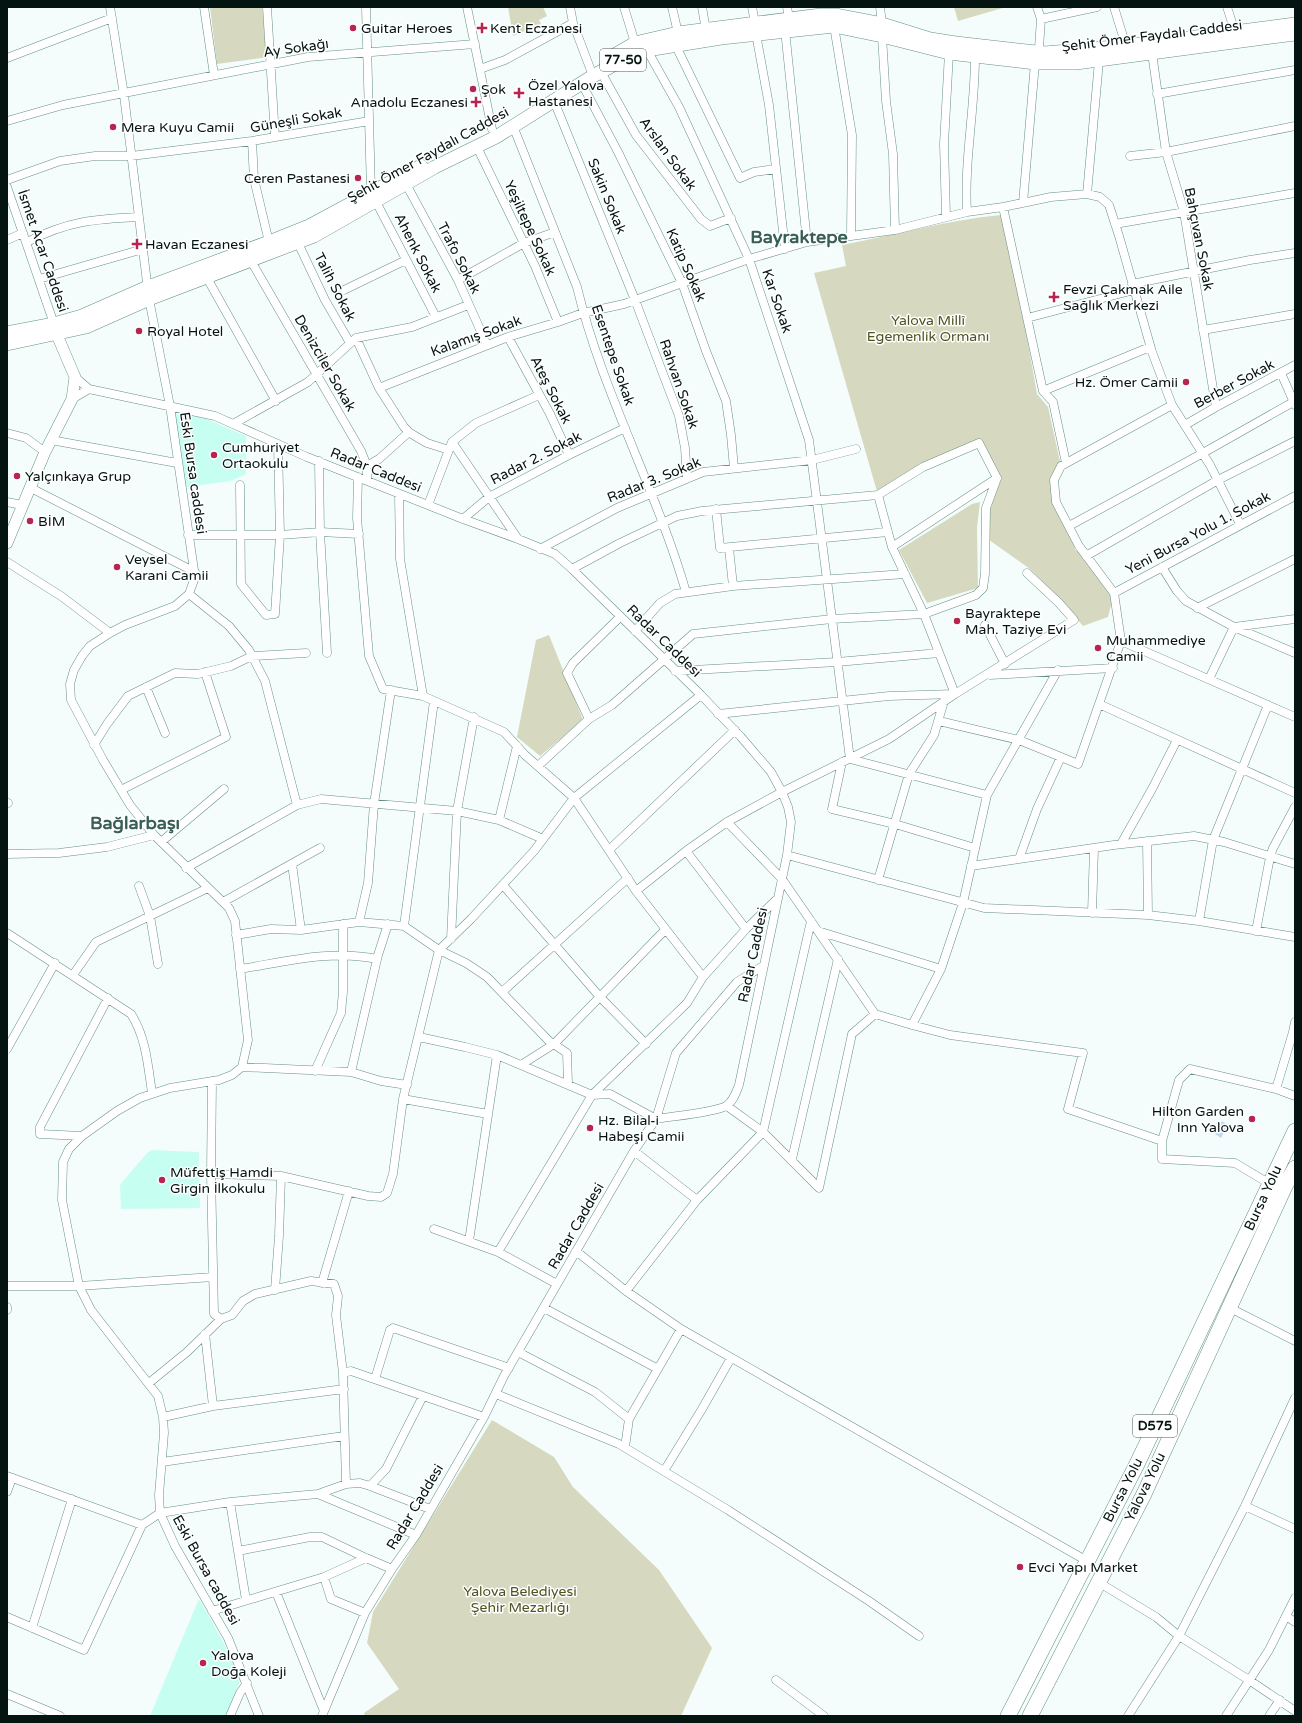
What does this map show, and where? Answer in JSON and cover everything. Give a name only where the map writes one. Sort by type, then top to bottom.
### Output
[{"type":"highway","name":"Bursa Yolu","points":[[1008,1716],[1137,1464],[1295,1131]]},
{"type":"highway","name":"Yalova Yolu","points":[[1030,1716],[1144,1494],[1228,1307],[1295,1168]]},
{"type":"main road","name":"Şehit Ömer Faydalı Caddesi","points":[[7,333],[86,327],[149,293],[406,184],[477,147],[582,84],[635,43],[756,28],[787,19],[834,16],[882,30],[949,53],[975,57],[1036,58],[1066,52],[1126,46],[1295,24]]},
{"type":"main road","name":"Şehit Ömer Faydalı Caddesi","points":[[149,293],[207,278],[314,236],[374,197],[595,73],[628,57],[676,38],[706,30],[756,28]]},
{"type":"main road","name":"Şehit Ömer Faydalı Caddesi","points":[[882,30],[1036,58],[1076,63],[1295,34]]},
{"type":"main road","name":"Şehit Ömer Faydalı Caddesi","points":[[7,344],[56,329]]},
{"type":"street","name":"Eski Bursa caddesi","points":[[110,7],[124,95],[149,293],[170,406],[177,463],[195,572],[195,577],[189,594]]},
{"type":"street","points":[[204,7],[214,75]]},
{"type":"street","points":[[268,7],[275,137]]},
{"type":"street","points":[[366,7],[369,121],[374,197]]},
{"type":"street","points":[[467,7],[492,130]]},
{"type":"street","points":[[570,7],[573,23],[595,73]]},
{"type":"street","points":[[624,7],[635,43]]},
{"type":"street","points":[[672,7],[676,38],[740,178],[754,172],[776,169]]},
{"type":"street","points":[[702,7],[706,30]]},
{"type":"street","points":[[752,7],[769,105],[785,249]]},
{"type":"street","points":[[880,7],[886,101],[893,154],[895,230]]},
{"type":"street","points":[[1023,203],[1036,58],[1039,48],[1041,19],[1037,7]]},
{"type":"street","points":[[1041,19],[1097,7]]},
{"type":"street","points":[[1114,7],[1126,46]]},
{"type":"street","points":[[1227,7],[1235,32]]},
{"type":"street","points":[[834,16],[852,135],[851,235]]},
{"type":"street","points":[[7,58],[112,18]]},
{"type":"street","points":[[787,19],[807,242]]},
{"type":"street","points":[[480,69],[505,60],[573,23]]},
{"type":"street","name":"Ay Sokağı","points":[[7,121],[63,106],[308,57],[475,44]]},
{"type":"street","name":"Kar Sokak","points":[[647,50],[679,107],[749,259],[797,399],[809,440],[842,700],[846,760],[832,809],[895,824]]},
{"type":"street","points":[[946,216],[944,144],[949,53]]},
{"type":"street","name":"Bahçıvan Sokak","points":[[1152,53],[1156,94],[1166,152],[1184,212],[1216,407]]},
{"type":"street","points":[[967,212],[966,187],[975,84],[975,57]]},
{"type":"street","points":[[1099,61],[1087,194],[1100,198],[1109,205],[1116,224],[1150,347],[1172,405],[1203,453],[1240,524]]},
{"type":"street","points":[[1156,94],[1295,70]]},
{"type":"street","name":"Arslan Sokak","points":[[595,73],[636,136],[701,219],[710,226],[731,218]]},
{"type":"street","name":"Katip Sokak","points":[[582,84],[618,152],[682,283],[706,351],[726,401],[734,468]]},
{"type":"street","name":"Sakin Sokak","points":[[554,101],[635,300]]},
{"type":"street","name":"Güneşli Sokak","points":[[7,180],[60,161],[95,156],[131,156],[252,141],[369,121]]},
{"type":"street","name":"Esentepe Sokak","points":[[513,126],[577,287],[583,313],[625,428],[664,523],[686,592]]},
{"type":"street","points":[[1130,156],[1166,152],[1295,126]]},
{"type":"street","points":[[252,141],[254,179],[270,242]]},
{"type":"street","name":"Yeşiltepe Sokak","points":[[477,147],[535,266],[558,322]]},
{"type":"street","name":"Trafo Sokak","points":[[406,184],[458,280],[468,305],[487,344]]},
{"type":"street","name":"İsmet Acar Caddesi","points":[[7,187],[56,329]]},
{"type":"street","points":[[1116,224],[1295,193]]},
{"type":"street","name":"Kalamış Sokak","points":[[380,388],[487,344],[583,313],[624,304],[749,259],[807,242],[895,230],[946,216],[967,212],[1051,198],[1087,194]]},
{"type":"street","name":"Ahenk Sokak","points":[[374,197],[436,317]]},
{"type":"street","points":[[1003,207],[1043,391],[1053,402],[1066,463]]},
{"type":"street","points":[[27,242],[63,226],[89,220],[139,217]]},
{"type":"street","points":[[458,280],[524,243],[555,232]]},
{"type":"street","points":[[7,240],[23,233]]},
{"type":"street","name":"Talih Sokak","points":[[298,243],[325,300],[353,341],[380,388],[404,427],[409,432]]},
{"type":"street","points":[[39,279],[143,249]]},
{"type":"street","points":[[1027,318],[1133,287],[1193,272],[1250,260],[1295,253]]},
{"type":"street","points":[[344,290],[406,260]]},
{"type":"street","name":"Denizciler Sokak","points":[[251,261],[361,451],[367,466],[367,480]]},
{"type":"street","points":[[207,278],[276,401]]},
{"type":"street","name":"Rahvan Sokak","points":[[635,300],[679,416],[686,448],[687,478]]},
{"type":"street","points":[[233,424],[308,382],[353,341],[412,326],[468,305]]},
{"type":"street","points":[[1203,330],[1295,314]]},
{"type":"street","points":[[56,329],[75,377],[89,389],[72,399]]},
{"type":"street","name":"Ateş Sokak","points":[[508,337],[540,395],[569,455]]},
{"type":"street","points":[[1043,391],[1150,347]]},
{"type":"street","name":"Berber Sokak","points":[[1185,425],[1295,365]]},
{"type":"street","points":[[1069,526],[1294,403],[1281,373]]},
{"type":"street","points":[[7,543],[29,487],[72,399],[75,377]]},
{"type":"street","name":"Radar Caddesi","points":[[89,389],[215,416],[358,477],[463,519],[518,538],[540,549],[555,554],[664,658],[675,671],[735,730],[771,772],[788,806],[790,822],[787,855],[739,1085],[734,1099],[726,1106]]},
{"type":"street","points":[[428,505],[451,446],[476,423],[540,395]]},
{"type":"street","points":[[939,721],[1019,740],[1078,764],[1121,641],[1114,593],[1079,546],[1056,502],[1054,480],[1061,466],[1172,405]]},
{"type":"street","name":"Radar 2. Sokak","points":[[463,519],[489,497],[569,455],[625,428]]},
{"type":"street","points":[[7,432],[26,438],[45,452]]},
{"type":"street","points":[[367,466],[379,459],[409,432],[427,443],[451,446],[518,538]]},
{"type":"street","points":[[51,440],[177,463]]},
{"type":"street","points":[[1086,556],[1218,480],[1295,441]]},
{"type":"street","points":[[538,766],[589,719],[612,705],[693,634],[832,618],[924,614],[976,595],[983,588],[985,574],[986,508],[997,478],[979,443],[924,467],[878,495],[716,509],[677,516],[620,543],[572,569]]},
{"type":"street","points":[[240,485],[241,584],[266,615],[275,614],[280,535],[278,444]]},
{"type":"street","name":"Radar 3. Sokak","points":[[540,549],[617,508],[703,472],[812,460],[856,449]]},
{"type":"street","points":[[319,461],[320,532],[327,653]]},
{"type":"street","points":[[358,477],[359,534],[369,656],[383,689],[423,696],[474,717],[504,732],[538,766],[574,798],[636,891],[703,977]]},
{"type":"street","points":[[892,547],[997,478]]},
{"type":"street","points":[[29,487],[195,572]]},
{"type":"street","points":[[400,494],[400,559],[423,696]]},
{"type":"street","points":[[878,495],[892,547],[924,614],[956,694]]},
{"type":"street","name":"Yeni Bursa Yolu 1. Sokak","points":[[1114,593],[1240,524],[1295,496]]},
{"type":"street","points":[[7,502],[22,505]]},
{"type":"street","points":[[716,509],[720,548],[821,540],[888,532]]},
{"type":"street","points":[[188,535],[280,535],[320,532],[359,534]]},
{"type":"street","points":[[729,548],[733,586]]},
{"type":"street","points":[[1198,608],[1295,559]]},
{"type":"street","points":[[7,562],[61,596],[110,633]]},
{"type":"street","points":[[1162,567],[1176,591],[1186,601],[1234,627],[1295,653]]},
{"type":"street","points":[[636,891],[686,851],[727,822],[782,792],[889,739],[956,694],[1074,620],[1059,603],[1027,573]]},
{"type":"street","points":[[635,631],[660,603],[674,594],[733,586],[905,574]]},
{"type":"street","points":[[297,806],[265,681],[252,656],[229,626],[189,594],[175,606],[147,616],[110,633],[90,646],[82,656],[74,670],[70,684],[71,700],[94,745],[130,806],[154,835],[186,868],[224,902],[229,908],[235,921],[248,1040],[242,1067],[351,1072],[407,1085]]},
{"type":"street","points":[[589,719],[567,673],[574,663],[620,617]]},
{"type":"street","points":[[1234,627],[1295,619]]},
{"type":"street","points":[[985,625],[1005,664]]},
{"type":"street","points":[[1209,679],[1234,627]]},
{"type":"street","points":[[1121,641],[1295,717]]},
{"type":"street","points":[[94,745],[107,724],[128,696],[175,673],[198,674],[231,666],[252,656],[306,653]]},
{"type":"street","points":[[675,671],[837,662],[939,653]]},
{"type":"street","points":[[988,675],[1112,668]]},
{"type":"street","points":[[912,1025],[941,969],[963,903],[987,795],[1058,670]]},
{"type":"street","points":[[120,790],[226,737],[206,672]]},
{"type":"street","points":[[146,687],[165,733]]},
{"type":"street","points":[[359,922],[368,883],[374,804],[391,690]]},
{"type":"street","points":[[718,714],[889,696],[956,694]]},
{"type":"street","points":[[211,1174],[281,1176],[368,1196],[381,1197],[387,1193],[392,1174],[403,1098],[439,950],[534,851],[574,798],[701,695]]},
{"type":"street","points":[[404,926],[434,701]]},
{"type":"street","points":[[878,880],[909,774],[934,735],[944,702]]},
{"type":"street","points":[[1099,704],[1295,793]]},
{"type":"street","points":[[1199,921],[1213,840],[1241,768],[1268,705]]},
{"type":"street","points":[[451,939],[456,811],[474,717]]},
{"type":"street","points":[[609,850],[735,730]]},
{"type":"street","points":[[1121,844],[1177,740]]},
{"type":"street","points":[[499,820],[517,746]]},
{"type":"street","points":[[1019,859],[1037,809],[1061,757]]},
{"type":"street","points":[[846,760],[909,774],[987,795]]},
{"type":"street","points":[[161,842],[224,789]]},
{"type":"street","points":[[186,868],[297,806],[321,799],[456,811],[499,820],[543,839]]},
{"type":"street","points":[[1256,931],[1270,857],[1273,848],[1295,807]]},
{"type":"street","points":[[727,822],[782,879],[875,1014],[950,1035],[1083,1053],[1068,1109],[1162,1141]]},
{"type":"street","points":[[895,824],[975,848]]},
{"type":"street","points":[[7,854],[59,853],[107,848],[154,835]]},
{"type":"street","points":[[971,866],[1121,844],[1194,836],[1224,842],[1295,864]]},
{"type":"street","points":[[1148,841],[1148,916]]},
{"type":"street","points":[[224,902],[320,848]]},
{"type":"street","points":[[1092,913],[1094,848]]},
{"type":"street","points":[[686,851],[746,929]]},
{"type":"street","points":[[787,855],[984,908],[1148,916],[1199,921],[1295,938]]},
{"type":"street","points":[[292,864],[301,930]]},
{"type":"street","points":[[502,992],[628,878]]},
{"type":"street","points":[[503,885],[600,997],[646,1044]]},
{"type":"street","points":[[139,886],[150,916],[158,964]]},
{"type":"street","points":[[73,975],[96,942],[208,888]]},
{"type":"street","points":[[498,1252],[592,1095],[687,1003],[703,977],[746,929],[778,898]]},
{"type":"street","points":[[626,1291],[697,1200],[763,1132],[811,921]]},
{"type":"street","points":[[236,935],[271,929],[301,930],[359,922],[404,926],[439,950],[466,963],[487,976],[554,1044],[567,1053],[568,1084]]},
{"type":"street","points":[[315,1071],[341,1013],[343,924]]},
{"type":"street","points":[[351,1072],[377,959],[388,924]]},
{"type":"street","points":[[521,1065],[554,1044],[665,930]]},
{"type":"street","points":[[818,931],[941,969]]},
{"type":"street","points":[[7,933],[131,1014],[139,1026],[144,1043],[152,1093]]},
{"type":"street","points":[[240,969],[304,958],[343,955],[360,955],[377,959]]},
{"type":"street","points":[[792,1159],[838,959]]},
{"type":"street","points":[[7,1049],[55,964]]},
{"type":"street","name":"Radar Caddesi","points":[[323,1713],[365,1613],[392,1568],[416,1535],[484,1417],[509,1368],[557,1284],[634,1151],[656,1119],[676,1053],[737,982],[764,966]]},
{"type":"street","points":[[82,1136],[40,1134],[40,1127],[108,998]]},
{"type":"street","points":[[418,1038],[497,1055],[592,1095],[610,1094],[656,1119],[726,1106],[763,1132],[792,1159],[819,1188],[852,1034],[875,1014]]},
{"type":"street","points":[[1276,1089],[1294,1032],[1295,1022]]},
{"type":"street","points":[[469,1241],[497,1055]]},
{"type":"street","name":"Eski Bursa caddesi","points":[[242,1067],[232,1075],[219,1080],[187,1084],[152,1093],[140,1098],[117,1111],[82,1136],[69,1149],[63,1162],[62,1200],[79,1286],[91,1310],[158,1396],[163,1417],[164,1433],[159,1494],[160,1513],[175,1546],[228,1638],[259,1716]]},
{"type":"street","points":[[1270,1184],[1235,1163],[1162,1159],[1162,1141],[1179,1080],[1190,1068],[1276,1089],[1295,1096]]},
{"type":"street","points":[[212,1081],[211,1174],[214,1314],[221,1318]]},
{"type":"street","points":[[403,1098],[488,1114]]},
{"type":"street","points":[[634,1151],[697,1200]]},
{"type":"street","points":[[274,1290],[279,1236],[281,1176]]},
{"type":"street","points":[[322,1283],[349,1191]]},
{"type":"street","points":[[434,1229],[498,1252],[557,1284]]},
{"type":"street","points":[[576,1252],[626,1291],[681,1329],[1087,1561]]},
{"type":"street","points":[[7,1286],[79,1286],[213,1277]]},
{"type":"street","points":[[148,1384],[187,1352],[221,1318],[232,1315],[243,1300],[255,1294],[311,1281],[334,1284],[338,1296],[336,1315],[344,1389],[346,1484]]},
{"type":"street","points":[[1228,1307],[1295,1341]]},
{"type":"street","points":[[544,1308],[658,1369]]},
{"type":"street","points":[[375,1379],[390,1330],[392,1328],[509,1368]]},
{"type":"street","points":[[625,1447],[629,1419],[681,1329]]},
{"type":"street","points":[[205,1334],[213,1406]]},
{"type":"street","points":[[518,1352],[595,1392],[629,1419]]},
{"type":"street","points":[[664,1470],[702,1410],[731,1358]]},
{"type":"street","points":[[343,1373],[351,1371],[484,1417]]},
{"type":"street","points":[[163,1417],[213,1406],[344,1389]]},
{"type":"street","points":[[496,1394],[590,1431],[625,1447],[734,1514],[869,1601],[919,1636]]},
{"type":"street","points":[[370,1486],[386,1469],[423,1396]]},
{"type":"street","points":[[1128,1716],[1179,1636],[1246,1506],[1295,1398]]},
{"type":"street","points":[[162,1462],[344,1436]]},
{"type":"street","points":[[7,1492],[9,1477],[142,1525]]},
{"type":"street","points":[[7,1617],[84,1650],[142,1525],[160,1513],[230,1502],[318,1494],[346,1484],[360,1483],[430,1509]]},
{"type":"street","points":[[318,1494],[416,1535]]},
{"type":"street","points":[[32,1628],[72,1499]]},
{"type":"street","points":[[230,1502],[246,1600]]},
{"type":"street","points":[[1246,1506],[1295,1529]]},
{"type":"street","points":[[238,1551],[310,1537],[322,1537],[366,1558],[392,1568]]},
{"type":"street","points":[[212,1611],[324,1577],[366,1558]]},
{"type":"street","points":[[324,1577],[332,1599],[365,1613]]},
{"type":"street","points":[[1098,1582],[1156,1617],[1179,1636],[1250,1680],[1295,1711]]},
{"type":"street","points":[[276,1592],[323,1713]]},
{"type":"street","points":[[1226,1716],[1269,1650],[1295,1598]]},
{"type":"street","points":[[1286,1616],[1295,1622]]},
{"type":"street","points":[[776,1680],[822,1715]]},
{"type":"street","points":[[230,1716],[240,1693],[247,1684]]},
{"type":"street","points":[[7,1694],[60,1716]]},
{"type":"street","points":[[1269,1716],[1280,1700]]},
{"type":"shaded area","name":"Cumhuriyet Ortaokulu","points":[[175,414],[202,417],[246,436],[246,474],[231,481],[186,487]]},
{"type":"shaded area","name":"Müfettiş Hamdi Girgin İlkokulu","points":[[152,1150],[199,1152],[200,1208],[121,1209],[120,1185],[147,1153]]},
{"type":"shaded area","name":"Yalova Doğa Koleji","points":[[200,1600],[241,1678],[226,1716],[150,1716],[198,1601]]},
{"type":"green space","points":[[210,7],[262,7],[268,57],[217,64]]},
{"type":"green space","points":[[508,7],[543,7],[547,16],[539,20],[541,24],[513,36]]},
{"type":"green space","points":[[954,7],[1006,7],[958,21]]},
{"type":"green space","name":"Yalova Millî Egemenlik Ormanı","points":[[1001,215],[1023,315],[1037,394],[1048,407],[1061,466],[1054,480],[1056,502],[1069,526],[1075,550],[1086,556],[1114,593],[1108,617],[1083,626],[1056,595],[1030,569],[985,537],[986,508],[997,478],[979,443],[923,467],[878,495],[814,273],[846,266],[842,245],[941,224]]},
{"type":"green space","points":[[980,502],[977,528],[978,588],[927,603],[899,550],[972,504]]},
{"type":"green space","points":[[549,635],[583,720],[540,756],[517,737],[536,640]]},
{"type":"green space","name":"Yalova Belediyesi Şehir Mezarlığı","points":[[492,1420],[554,1457],[573,1487],[659,1570],[712,1648],[681,1716],[365,1716],[364,1713],[399,1689],[367,1643],[373,1612]]},
{"type":"water","points":[[1222,1121],[1228,1125],[1221,1138],[1215,1134]]},
{"type":"place","name":"Guitar Heroes","points":[[353,28]]},
{"type":"place","name":"Kent Eczanesi","points":[[482,28]]},
{"type":"place","name":"Şok","points":[[473,89]]},
{"type":"place","name":"Özel Yalova Hastanesi","points":[[519,93]]},
{"type":"place","name":"Anadolu Eczanesi","points":[[476,102]]},
{"type":"place","name":"Mera Kuyu Camii","points":[[113,127]]},
{"type":"place","name":"Ceren Pastanesi","points":[[358,178]]},
{"type":"place","name":"Havan Eczanesi","points":[[137,244]]},
{"type":"place","name":"Fevzi Çakmak Aile Sağlık Merkezi","points":[[1054,297]]},
{"type":"place","name":"Royal Hotel","points":[[139,331]]},
{"type":"place","name":"Hz. Ömer Camii","points":[[1186,382]]},
{"type":"place","name":"Cumhuriyet Ortaokulu","points":[[214,455]]},
{"type":"place","name":"Yalçınkaya Grup","points":[[17,476]]},
{"type":"place","name":"BİM","points":[[30,521]]},
{"type":"place","name":"Veysel Karani Camii","points":[[117,567]]},
{"type":"place","name":"Bayraktepe Mah. Taziye Evi","points":[[957,621]]},
{"type":"place","name":"Muhammediye Camii","points":[[1098,648]]},
{"type":"place","name":"Hilton Garden Inn Yalova","points":[[1252,1119]]},
{"type":"place","name":"Hz. Bilal-i Habeşi Camii","points":[[590,1128]]},
{"type":"place","name":"Müfettiş Hamdi Girgin İlkokulu","points":[[162,1180]]},
{"type":"place","name":"Evci Yapı Market","points":[[1020,1567]]},
{"type":"place","name":"Yalova Doğa Koleji","points":[[203,1663]]},
{"type":"district","name":"Bayraktepe","points":[[799,237]]},
{"type":"district","name":"Bağlarbaşı","points":[[135,823]]}]
